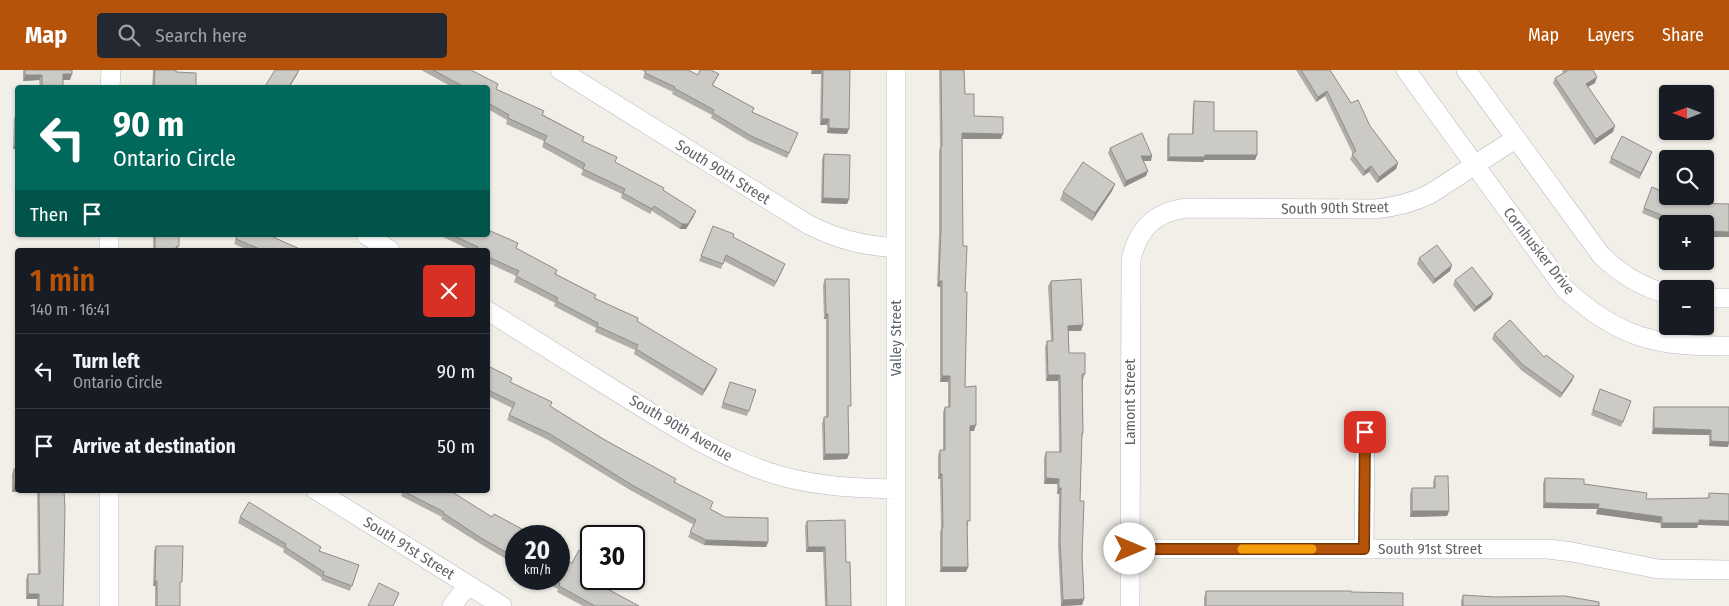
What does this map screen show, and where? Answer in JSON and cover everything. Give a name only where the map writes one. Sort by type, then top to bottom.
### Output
[{"type":"street","points":[[110,85],[111,70]]},
{"type":"street","name":"South 90th Street","points":[[560,70],[808,225],[848,242],[896,248]]},
{"type":"street","name":"Valley Street","points":[[896,70],[896,606]]},
{"type":"street","name":"Cornhusker Drive","points":[[1406,70],[1564,288],[1597,315],[1627,332],[1664,343],[1692,347],[1729,346]]},
{"type":"street","points":[[1466,70],[1601,255],[1613,267],[1635,282],[1659,291]]},
{"type":"street","name":"South 90th Street","points":[[1166,212],[1188,208],[1375,209],[1399,206],[1430,194],[1515,139]]},
{"type":"street","name":"Lamont Street","points":[[1130,606],[1131,260],[1133,249],[1144,228],[1155,218],[1166,212]]},
{"type":"street","points":[[369,237],[387,248]]},
{"type":"street","points":[[1714,298],[1729,298]]},
{"type":"street","name":"South 90th Avenue","points":[[490,312],[676,428],[730,457],[768,472],[808,483],[844,487],[896,489]]},
{"type":"street","points":[[1364,549],[1365,432]]},
{"type":"street","points":[[109,493],[109,606]]},
{"type":"street","name":"South 91st Street","points":[[321,493],[502,606]]},
{"type":"street","name":"South 91st Street","points":[[1130,549],[1548,550],[1572,552],[1658,569],[1729,570]]},
{"type":"street","points":[[452,606],[468,585]]},
{"type":"building","points":[[25,70],[72,70],[72,74],[63,74],[63,85],[42,85],[42,75],[25,75]]},
{"type":"building","points":[[155,70],[176,70],[176,72],[196,73],[196,85],[154,85]]},
{"type":"building","points":[[275,70],[299,70],[290,85],[266,85]]},
{"type":"building","points":[[433,70],[471,70],[498,84],[496,89],[544,111],[542,115],[584,137],[582,141],[617,157],[615,162],[664,188],[663,190],[696,211],[688,224],[682,224],[654,206],[652,209],[623,193],[625,189],[583,169],[585,164],[544,142],[547,136],[508,118],[509,115],[490,104],[490,85],[460,85]]},
{"type":"building","points":[[646,70],[688,70],[698,75],[700,70],[711,70],[719,74],[712,85],[754,108],[752,112],[798,133],[789,153],[751,136],[713,113],[714,110],[675,87],[645,73]]},
{"type":"building","points":[[823,70],[850,70],[849,129],[829,128],[829,119],[822,119]]},
{"type":"building","points":[[941,70],[964,70],[965,94],[974,94],[974,116],[1003,117],[1003,134],[962,133],[963,246],[967,246],[965,387],[976,386],[976,425],[970,426],[970,521],[967,521],[968,567],[942,567],[943,527],[940,450],[945,450],[945,407],[950,407],[950,376],[942,376],[942,281],[939,281],[942,146]]},
{"type":"building","points":[[1301,70],[1330,70],[1351,103],[1358,100],[1370,126],[1398,163],[1379,177],[1371,166],[1365,171],[1352,154],[1356,151],[1327,91],[1318,97]]},
{"type":"building","points":[[1567,70],[1593,70],[1597,77],[1586,84],[1615,126],[1596,139],[1555,78]]},
{"type":"building","points":[[1194,101],[1214,102],[1214,131],[1257,131],[1257,155],[1169,157],[1169,134],[1193,134]]},
{"type":"building","points":[[1142,133],[1152,156],[1141,156],[1148,171],[1126,181],[1110,148]]},
{"type":"building","points":[[1622,136],[1652,152],[1641,173],[1611,158]]},
{"type":"building","points":[[824,154],[850,155],[849,199],[823,198]]},
{"type":"building","points":[[1083,162],[1115,184],[1095,213],[1063,192]]},
{"type":"building","points":[[1652,187],[1659,190],[1659,205],[1729,204],[1729,232],[1714,231],[1714,215],[1661,215],[1644,208]]},
{"type":"building","points":[[713,226],[734,234],[733,237],[785,264],[776,282],[726,255],[723,264],[701,256]]},
{"type":"building","points":[[490,231],[518,243],[516,248],[557,270],[555,274],[596,295],[594,298],[638,318],[637,321],[717,369],[704,390],[636,349],[638,345],[597,326],[598,323],[556,301],[558,298],[516,276],[519,271],[490,258],[490,248],[478,247],[456,237],[490,237]]},
{"type":"building","points":[[155,237],[179,237],[179,246],[176,248],[155,248]]},
{"type":"building","points":[[236,237],[273,237],[298,248],[257,248],[236,239]]},
{"type":"building","points":[[1437,245],[1452,265],[1435,279],[1419,258]]},
{"type":"building","points":[[1472,267],[1493,294],[1476,307],[1455,280]]},
{"type":"building","points":[[825,279],[849,279],[851,406],[848,406],[849,454],[825,454],[824,417],[828,417],[828,314],[826,314]]},
{"type":"building","points":[[1081,279],[1083,325],[1068,326],[1069,353],[1085,353],[1085,374],[1082,374],[1083,433],[1080,501],[1084,501],[1082,557],[1084,599],[1063,600],[1060,541],[1061,488],[1059,488],[1059,479],[1046,478],[1046,452],[1061,452],[1060,375],[1048,375],[1047,341],[1053,341],[1051,281]]},
{"type":"building","points":[[1510,320],[1544,357],[1546,355],[1574,376],[1562,393],[1523,365],[1494,334]]},
{"type":"building","points":[[490,367],[512,378],[510,382],[552,402],[550,406],[603,439],[676,479],[674,482],[713,502],[710,509],[725,517],[768,518],[768,542],[706,540],[690,532],[696,520],[632,485],[550,434],[509,415],[515,403],[490,391]]},
{"type":"building","points":[[730,382],[756,390],[749,411],[723,403]]},
{"type":"building","points":[[1600,389],[1631,401],[1623,422],[1593,410]]},
{"type":"building","points":[[1654,407],[1729,407],[1729,442],[1711,441],[1711,430],[1654,428]]},
{"type":"building","points":[[14,469],[15,469],[15,486]]},
{"type":"building","points":[[1435,476],[1448,476],[1449,511],[1412,511],[1412,488],[1435,488]]},
{"type":"building","points":[[1545,478],[1584,479],[1584,484],[1647,493],[1646,499],[1709,498],[1709,493],[1729,494],[1729,521],[1699,520],[1699,523],[1662,523],[1662,517],[1598,508],[1599,504],[1545,503]]},
{"type":"building","points":[[39,493],[64,493],[63,606],[39,606],[39,594],[28,594],[28,574],[40,574]]},
{"type":"building","points":[[407,493],[454,493],[492,517],[494,514],[515,525],[505,525],[505,552],[481,538],[443,513]]},
{"type":"building","points":[[249,502],[321,547],[319,551],[359,565],[352,586],[323,575],[324,572],[285,547],[286,544],[240,517]]},
{"type":"building","points":[[845,520],[846,562],[850,562],[851,606],[827,606],[825,547],[808,547],[807,521]]},
{"type":"building","points":[[156,546],[183,546],[180,606],[157,606],[157,581],[155,581]]},
{"type":"building","points":[[580,551],[580,590],[609,590],[639,606],[595,606],[566,590],[570,590],[570,562],[572,563]]},
{"type":"building","points":[[379,583],[399,593],[393,606],[368,606]]},
{"type":"building","points":[[1206,591],[1403,593],[1403,606],[1206,606]]},
{"type":"building","points":[[1463,595],[1495,597],[1565,596],[1599,602],[1599,606],[1463,606]]},
{"type":"slow traffic","points":[[1242,549],[1312,549]]},
{"type":"route","points":[[1130,549],[1364,549],[1365,432]]}]
